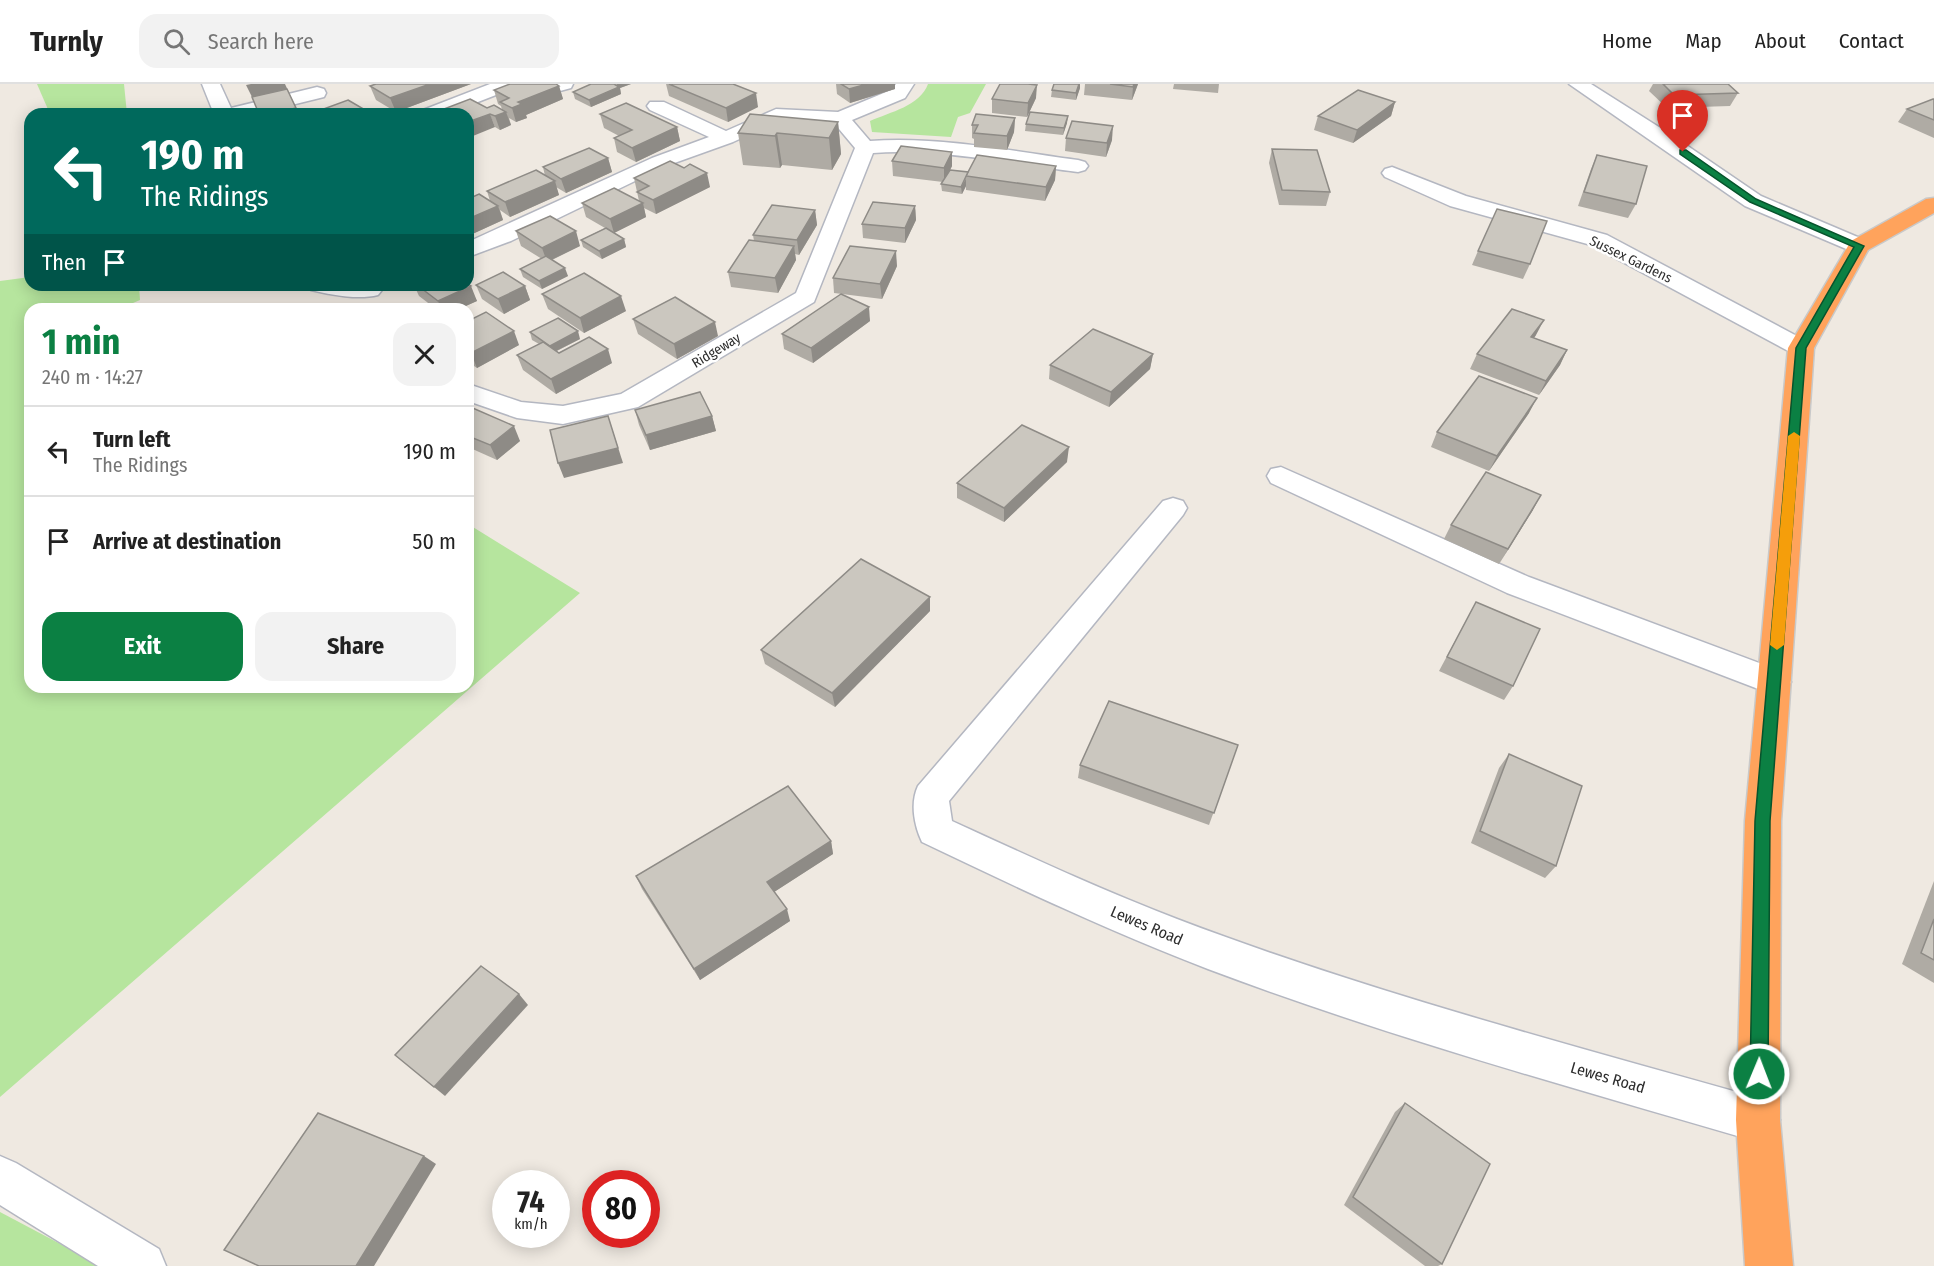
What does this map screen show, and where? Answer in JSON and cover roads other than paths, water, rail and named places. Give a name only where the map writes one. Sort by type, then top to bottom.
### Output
[{"type":"highway","points":[[1769,1266],[1758,1120],[1763,821],[1801,348],[1859,246],[1934,204]]},
{"type":"street","points":[[211,84],[221,108]]},
{"type":"street","points":[[445,108],[507,84]]},
{"type":"street","points":[[474,248],[659,162],[726,138],[776,115],[817,115],[840,118],[898,94],[905,84]]},
{"type":"street","points":[[1578,84],[1666,140],[1753,201],[1859,246]]},
{"type":"street","points":[[250,108],[315,88],[325,108]]},
{"type":"street","points":[[657,106],[726,138]]},
{"type":"street","points":[[840,118],[865,147],[894,145],[933,148],[1078,166]]},
{"type":"street","name":"Ridgeway","points":[[474,395],[517,410],[563,415],[629,402],[806,297],[865,147]]},
{"type":"street","name":"Sussex Gardens","points":[[1392,173],[1426,178],[1458,201],[1599,240],[1801,348]]},
{"type":"street","points":[[353,291],[375,295]]},
{"type":"street","points":[[1281,476],[1518,585],[1774,682]]},
{"type":"street","name":"Lewes Road","points":[[1173,508],[931,797],[935,831],[1044,881],[1208,950],[1427,1026],[1758,1120]]},
{"type":"street","points":[[0,1179],[142,1266]]}]
